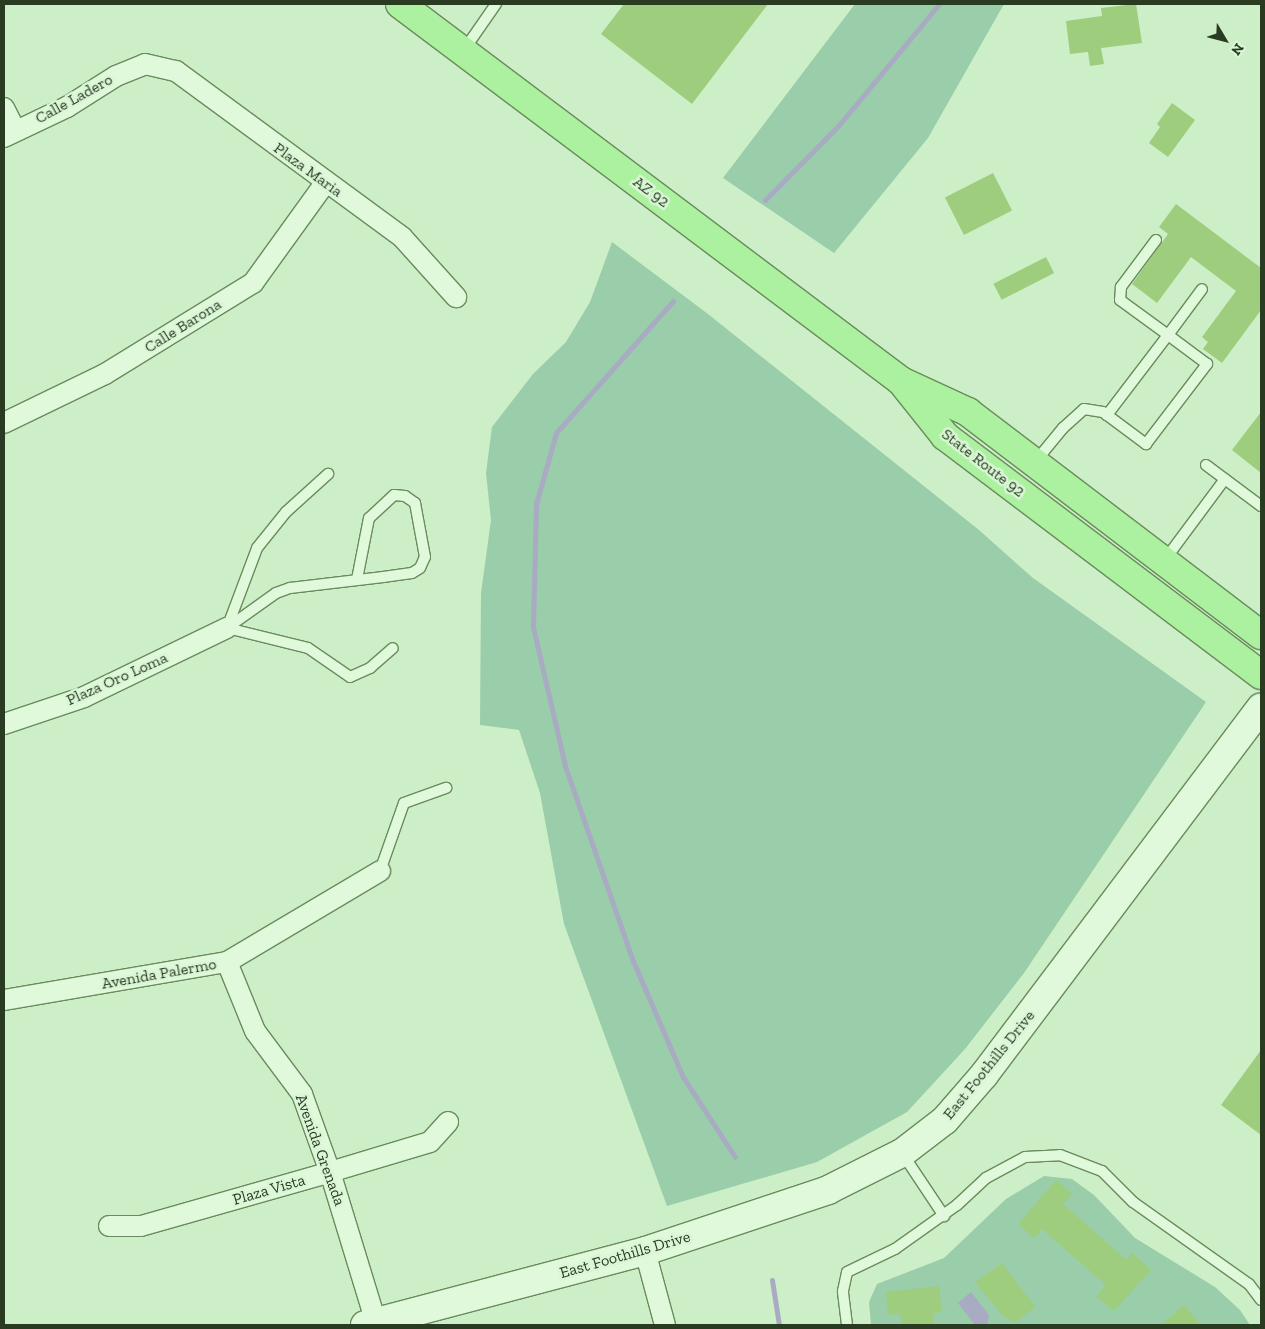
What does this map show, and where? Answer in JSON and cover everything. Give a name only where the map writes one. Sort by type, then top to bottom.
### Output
[{"type":"main road","name":"AZ 92","points":[[400,4],[901,381]]},
{"type":"main road","name":"State Route 92","points":[[901,381],[968,412],[1261,635]]},
{"type":"main road","name":"State Route 92","points":[[901,381],[945,436],[1261,675]]},
{"type":"street","name":"Calle Ladero","points":[[10,134],[67,107],[116,76],[145,64]]},
{"type":"street","name":"Plaza Maria","points":[[145,64],[176,71],[325,183],[402,236],[456,297]]},
{"type":"street","points":[[4,108],[10,134]]},
{"type":"street","name":"Calle Barona","points":[[4,423],[106,374],[253,283],[325,183]]},
{"type":"street","name":"Plaza Oro Loma","points":[[4,724],[84,696],[227,628]]},
{"type":"street","name":"East Foothills Drive","points":[[371,1324],[645,1251],[828,1190],[902,1153],[945,1120],[984,1075],[1261,708]]},
{"type":"street","name":"Avenida Palermo","points":[[4,1000],[227,962],[380,871]]},
{"type":"street","name":"Avenida Grenada","points":[[227,962],[255,1031],[302,1094],[330,1172],[371,1324]]},
{"type":"street","name":"Plaza Vista","points":[[109,1226],[140,1226],[430,1142],[448,1122]]},
{"type":"street","points":[[645,1251],[665,1325]]},
{"type":"lane","points":[[463,51],[496,4]]},
{"type":"lane","points":[[1034,463],[1063,428],[1084,409],[1108,415],[1146,444],[1207,364],[1120,300],[1121,287],[1156,240]]},
{"type":"lane","points":[[1108,415],[1202,289]]},
{"type":"lane","points":[[1206,465],[1261,506]]},
{"type":"lane","points":[[227,628],[257,548],[286,512],[328,474]]},
{"type":"lane","points":[[1164,561],[1225,480]]},
{"type":"lane","points":[[227,628],[276,593],[290,588],[412,573],[420,568],[425,557],[416,503],[405,496],[394,495],[369,518],[357,579]]},
{"type":"lane","points":[[227,628],[308,648],[350,678],[370,668],[392,648]]},
{"type":"lane","points":[[380,871],[404,803],[446,788]]},
{"type":"lane","points":[[902,1153],[944,1216]]},
{"type":"lane","points":[[847,1325],[843,1291],[848,1272],[895,1250],[944,1216],[986,1178],[1024,1157],[1060,1155],[1102,1172],[1133,1202],[1249,1284],[1261,1300]]},
{"type":"green space","points":[[855,4],[1004,4],[928,138],[834,253],[723,178]]},
{"type":"green space","points":[[612,242],[708,314],[979,530],[1033,578],[1206,702],[1024,973],[965,1049],[907,1112],[817,1162],[667,1206],[564,924],[540,793],[519,730],[480,725],[481,593],[491,520],[486,473],[492,427],[533,374],[566,342],[590,302]]},
{"type":"green space","points":[[1044,1176],[1072,1179],[1094,1195],[1135,1238],[1215,1287],[1240,1310],[1250,1325],[871,1325],[869,1302],[877,1284],[944,1258],[1006,1199]]},
{"type":"water","points":[[971,1292],[989,1315],[987,1325],[975,1325],[958,1303]]},
{"type":"building","points":[[624,4],[768,4],[692,104],[601,34]]},
{"type":"building","points":[[1136,4],[1142,43],[1101,48],[1104,64],[1090,66],[1088,52],[1070,54],[1066,21],[1102,16],[1101,8]]},
{"type":"building","points":[[1172,103],[1195,120],[1168,157],[1149,143],[1160,127],[1157,124]]},
{"type":"building","points":[[993,173],[1012,210],[964,235],[945,198]]},
{"type":"building","points":[[1176,204],[1261,268],[1261,310],[1222,363],[1203,349],[1208,342],[1202,337],[1236,291],[1191,257],[1157,303],[1132,284],[1168,234],[1159,227]]},
{"type":"building","points":[[1046,257],[1054,273],[1002,300],[993,284]]},
{"type":"building","points":[[1261,412],[1261,473],[1232,450]]},
{"type":"building","points":[[1261,1050],[1261,1135],[1221,1105]]},
{"type":"building","points":[[1056,1180],[1072,1194],[1063,1204],[1126,1260],[1132,1253],[1151,1270],[1114,1311],[1096,1296],[1106,1285],[1042,1229],[1034,1238],[1018,1224]]},
{"type":"building","points":[[1002,1263],[1035,1307],[1015,1322],[1005,1318],[975,1282]]},
{"type":"building","points":[[939,1286],[942,1312],[933,1313],[934,1325],[902,1325],[900,1313],[888,1315],[886,1292]]},
{"type":"building","points":[[1184,1305],[1201,1325],[1161,1325]]},
{"type":"waterway","points":[[765,200],[839,125],[939,4]]},
{"type":"waterway","points":[[673,301],[556,433],[536,504],[533,627],[565,766],[633,961],[683,1077],[735,1157]]},
{"type":"waterway","points":[[772,1280],[779,1325]]}]
